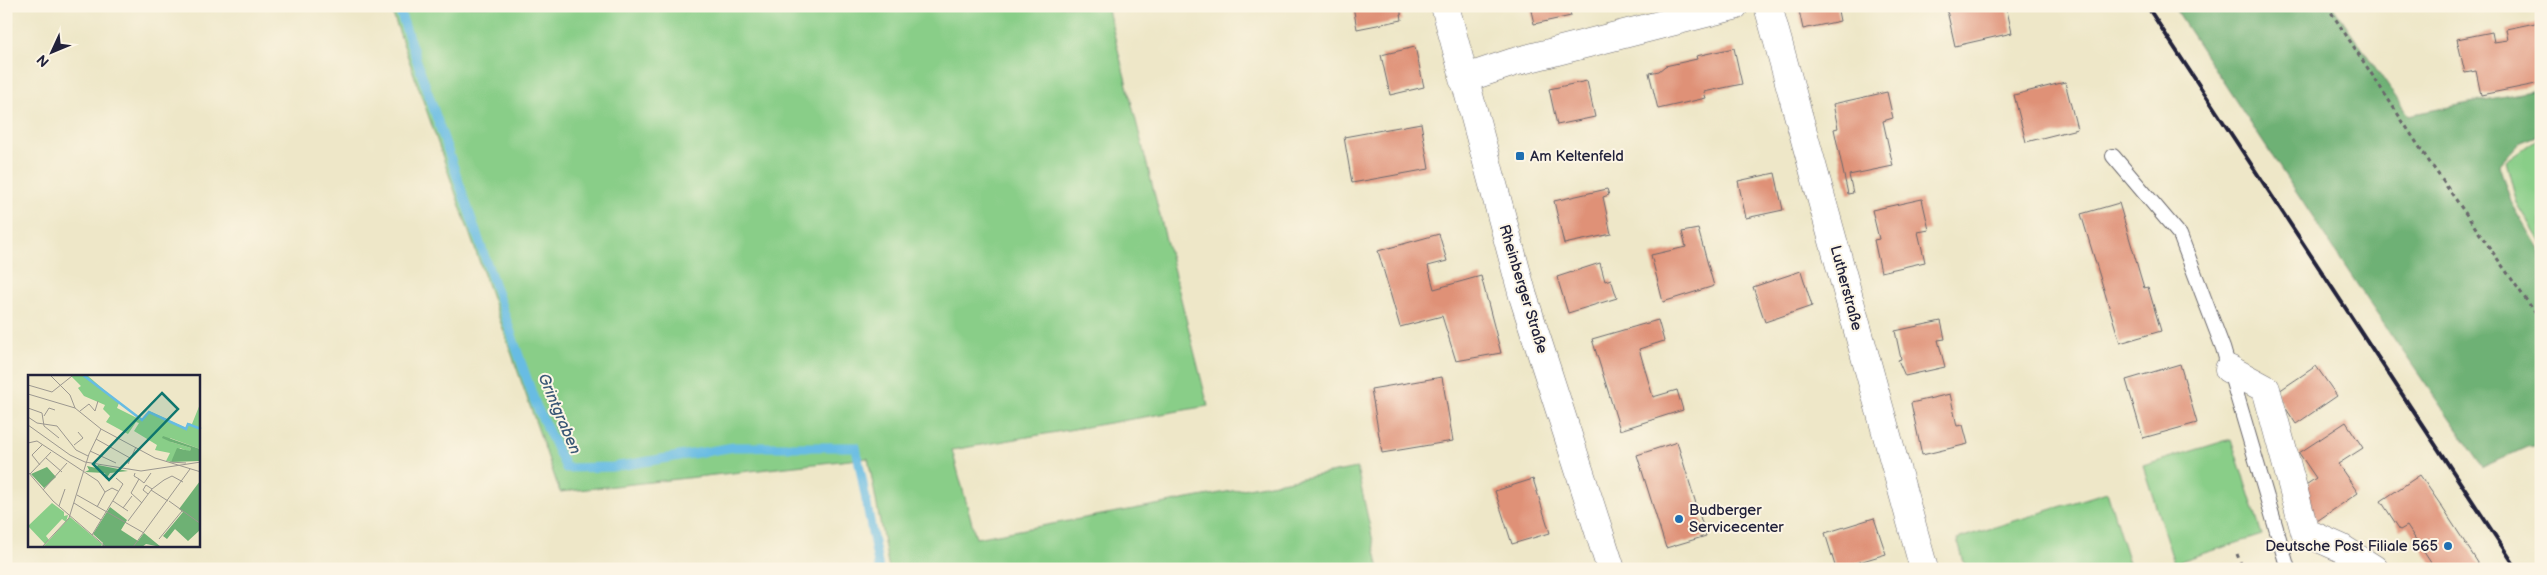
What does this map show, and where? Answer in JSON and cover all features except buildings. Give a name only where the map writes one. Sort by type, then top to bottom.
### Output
[{"type":"street","name":"Rheinberger Straße","points":[[1445,6],[1463,79],[1523,296],[1612,569]]},
{"type":"street","points":[[1463,79],[1514,62],[1734,6]]},
{"type":"street","name":"Lutherstraße","points":[[1768,6],[1924,569]]},
{"type":"street","points":[[2229,369],[2266,389],[2305,532],[2341,548],[2374,569]]},
{"type":"lane","points":[[2114,156],[2180,235],[2229,369],[2288,569]]},
{"type":"path","points":[[2327,6],[2426,157],[2541,321]]},
{"type":"path","points":[[2237,554],[2243,569]]},
{"type":"green space","points":[[390,6],[1107,6],[1208,406],[952,450],[976,538],[1357,468],[1379,569],[889,569],[868,458],[560,492]]},
{"type":"green space","points":[[2173,6],[2333,6],[2408,115],[2541,89],[2541,134],[2520,142],[2499,165],[2511,202],[2541,252],[2541,445],[2527,447],[2483,467],[2372,307]]},
{"type":"green space","points":[[2541,136],[2541,242],[2517,203],[2506,161]]},
{"type":"green space","points":[[2231,439],[2262,535],[2174,563],[2143,466]]},
{"type":"green space","points":[[2107,492],[2131,569],[1966,569],[1957,539]]},
{"type":"waterway","name":"Grintgraben","points":[[398,6],[536,405],[566,468],[613,467],[734,447],[856,447],[879,569]]},
{"type":"railway","points":[[2147,6],[2517,569]]},
{"type":"place","name":"Am Keltenfeld","points":[[1520,156]]},
{"type":"place","name":"Budberger Servicecenter","points":[[1679,519]]},
{"type":"place","name":"Deutsche Post Filiale 565","points":[[2448,546]]}]
